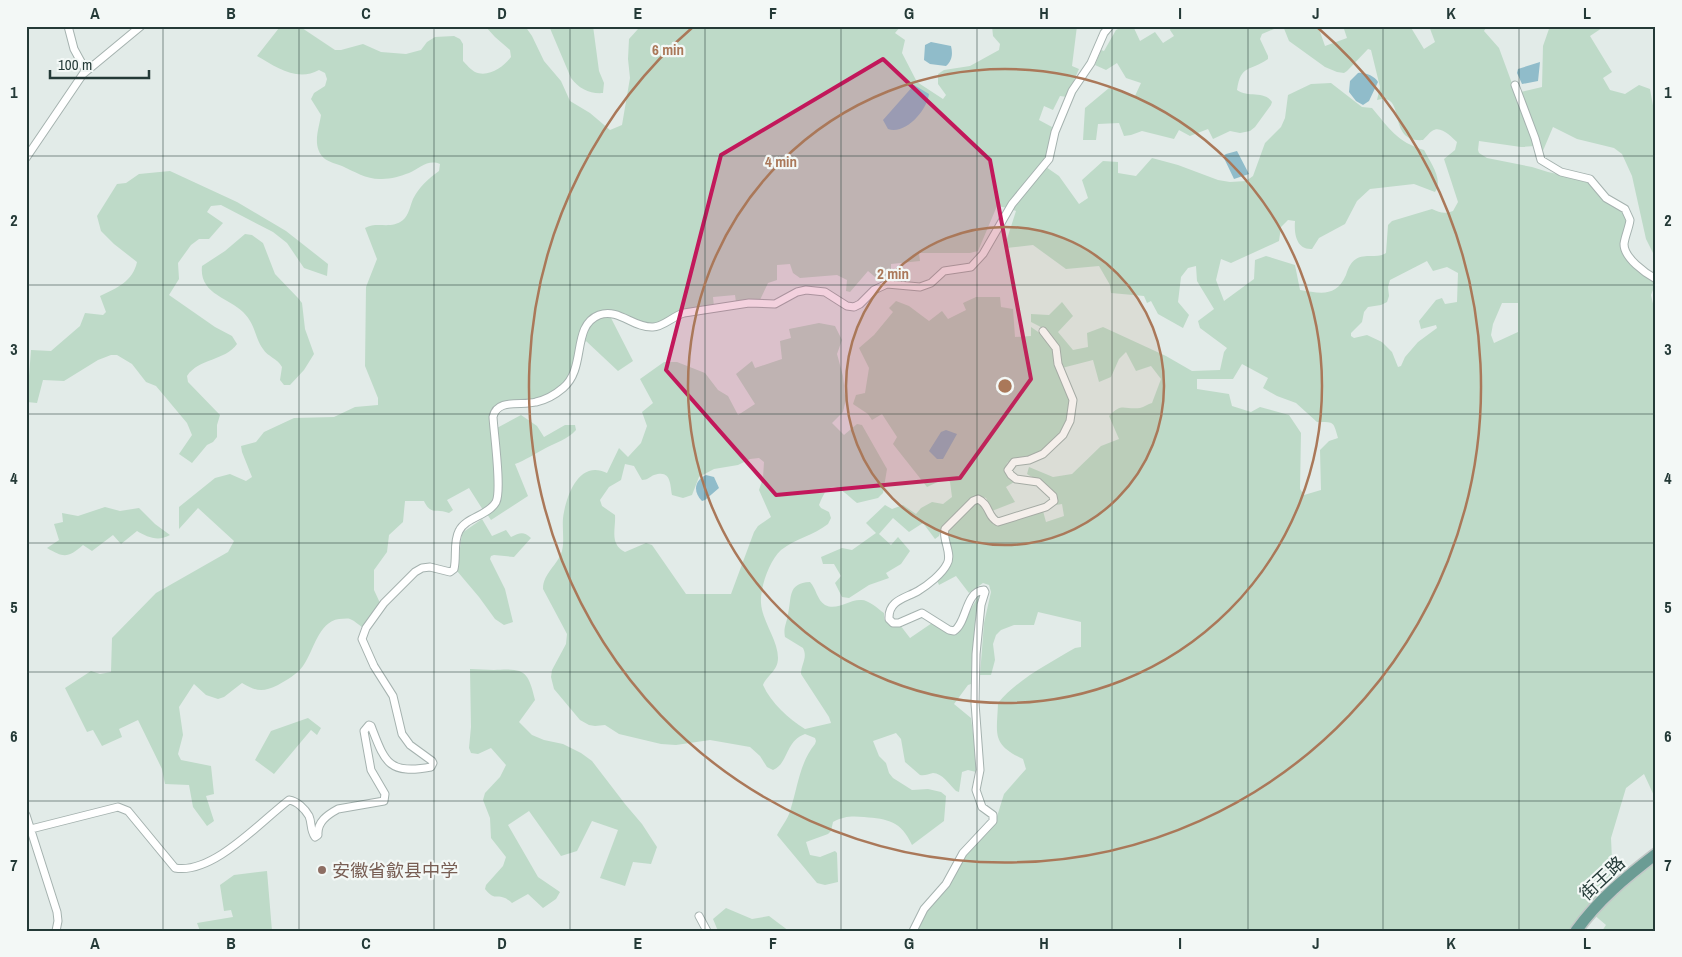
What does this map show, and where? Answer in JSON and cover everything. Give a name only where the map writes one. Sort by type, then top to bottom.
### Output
[{"type":"main road","name":"街王路","points":[[1576,931],[1590,912],[1626,877],[1656,854]]},
{"type":"street","points":[[68,26],[74,49],[86,71]]},
{"type":"street","points":[[26,158],[86,71],[141,26]]},
{"type":"street","points":[[31,829],[118,807],[122,808],[128,811],[175,868],[183,868],[204,863],[237,844],[290,800],[299,803],[310,817],[310,829],[315,836],[318,835],[320,822],[332,812],[384,801],[385,794],[370,766],[364,731],[369,725],[384,755],[395,766],[408,770],[431,767],[432,761],[410,745],[402,734],[393,696],[374,666],[362,639],[366,628],[384,603],[415,572],[428,567],[450,572],[454,569],[459,531],[494,505],[497,498],[493,417],[496,410],[504,405],[536,402],[565,387],[578,364],[579,348],[584,330],[590,321],[598,316],[612,313],[640,325],[658,327],[670,318],[684,313],[749,303],[774,304],[797,292],[806,290],[825,292],[847,306],[854,307],[860,304],[874,290],[887,284],[920,287],[930,283],[944,271],[971,267],[983,254],[1012,204],[1049,159],[1055,132],[1072,90],[1091,63],[1104,33],[1110,26]]},
{"type":"street","points":[[1515,85],[1537,143],[1541,160],[1561,172],[1590,179],[1606,198],[1624,209],[1630,220],[1624,243],[1626,251],[1631,259],[1656,279]]},
{"type":"street","points":[[913,931],[924,909],[946,884],[963,853],[993,821],[994,815],[982,807],[976,790],[980,770],[975,703],[976,654],[981,606],[985,592],[980,590],[974,596],[963,616],[961,626],[954,632],[922,613],[899,623],[893,623],[889,618],[890,610],[899,599],[923,587],[947,565],[949,558],[944,537],[945,529],[973,502],[978,499],[984,502],[992,518],[998,522],[1046,507],[1054,502],[1053,496],[1038,482],[1016,478],[1008,470],[1014,462],[1030,460],[1043,454],[1063,435],[1070,421],[1073,400],[1058,364],[1056,348],[1043,331]]},
{"type":"street","points":[[26,815],[57,912],[56,931]]},
{"type":"street","points":[[699,916],[707,931]]},
{"type":"highlighted area","points":[[883,59],[990,160],[1031,379],[960,478],[776,495],[666,370],[721,155]]},
{"type":"green space","points":[[299,26],[335,50],[363,44],[381,52],[406,54],[421,50],[427,42],[435,37],[454,36],[460,39],[463,44],[463,61],[475,72],[485,74],[500,68],[511,57],[510,50],[485,26],[525,26],[544,61],[561,81],[570,101],[590,113],[610,130],[622,125],[630,78],[628,59],[629,39],[638,29],[644,27],[901,26],[895,33],[905,40],[902,53],[917,82],[943,99],[946,95],[938,84],[938,74],[944,70],[970,66],[999,50],[1000,44],[993,36],[992,26],[1077,26],[1072,66],[1079,69],[1067,97],[1060,96],[1053,110],[1044,106],[1039,120],[1052,127],[1049,150],[1042,164],[1008,208],[997,206],[978,251],[970,253],[919,253],[920,261],[891,264],[891,279],[881,282],[868,271],[850,292],[846,291],[847,280],[837,275],[800,278],[793,273],[790,264],[777,265],[777,280],[768,283],[760,300],[736,302],[735,295],[713,297],[714,307],[687,310],[664,327],[617,317],[611,318],[633,361],[618,371],[586,341],[581,348],[572,373],[556,389],[536,400],[492,412],[495,493],[493,502],[483,510],[469,488],[447,500],[453,510],[449,513],[432,510],[424,501],[405,501],[403,522],[389,535],[387,552],[374,570],[374,590],[380,603],[363,628],[349,619],[332,621],[321,631],[301,669],[285,681],[268,689],[259,690],[242,683],[224,697],[218,699],[206,695],[194,684],[179,707],[183,735],[178,754],[181,760],[211,766],[214,794],[206,796],[214,821],[207,826],[193,807],[189,785],[165,784],[162,769],[138,720],[119,729],[122,737],[102,746],[93,730],[87,732],[65,688],[91,671],[100,674],[111,672],[112,638],[156,593],[228,552],[234,541],[198,508],[179,529],[179,507],[215,478],[230,474],[246,481],[252,477],[241,446],[256,442],[264,432],[294,418],[334,417],[355,407],[378,405],[378,398],[365,366],[366,287],[377,259],[365,228],[374,225],[394,224],[403,220],[415,195],[424,183],[439,171],[440,164],[428,163],[403,175],[377,179],[362,175],[325,159],[318,149],[317,143],[321,115],[311,99],[314,93],[325,86],[327,79],[325,73],[319,70],[303,74],[287,72],[257,56],[279,28]]},
{"type":"green space","points":[[549,26],[593,26],[599,71],[604,83],[603,93],[585,90],[571,78]]},
{"type":"green space","points":[[1124,26],[1133,26],[1140,41],[1155,32],[1163,43],[1174,36],[1170,30],[1171,26],[1281,26],[1262,34],[1260,39],[1268,59],[1244,72],[1237,90],[1246,94],[1265,96],[1272,102],[1271,105],[1250,131],[1240,133],[1230,131],[1213,139],[1208,129],[1190,136],[1179,130],[1174,139],[1142,131],[1124,136],[1119,123],[1098,124],[1096,140],[1083,140],[1085,108],[1109,88],[1135,96],[1141,83],[1126,78],[1117,63],[1106,70],[1095,65],[1101,50],[1104,51],[1116,30]]},
{"type":"green space","points":[[1283,26],[1318,26],[1325,46],[1347,38],[1343,26],[1410,26],[1424,49],[1435,42],[1429,26],[1487,26],[1484,31],[1499,48],[1535,146],[1521,147],[1479,141],[1479,153],[1487,158],[1589,181],[1604,200],[1624,213],[1627,220],[1621,246],[1656,282],[1651,295],[1656,317],[1656,800],[1644,774],[1626,788],[1611,838],[1613,883],[1568,931],[916,931],[926,912],[944,892],[966,852],[995,823],[1004,794],[1026,769],[1023,759],[1005,748],[998,737],[998,703],[1006,694],[1034,672],[1075,648],[1081,647],[1081,622],[1038,612],[1034,625],[1014,625],[1001,630],[996,635],[993,644],[995,660],[991,675],[980,675],[984,623],[991,592],[989,585],[983,583],[969,593],[956,576],[939,585],[937,580],[953,558],[950,552],[949,529],[977,503],[980,503],[990,520],[995,524],[1043,511],[1046,522],[1064,516],[1062,504],[1056,505],[1058,500],[1053,492],[1027,474],[1029,467],[1053,477],[1072,474],[1101,446],[1119,439],[1109,416],[1120,408],[1140,408],[1152,403],[1161,379],[1151,366],[1136,371],[1126,352],[1119,359],[1111,377],[1099,382],[1093,360],[1062,368],[1057,345],[1051,335],[1031,322],[1031,314],[1049,315],[1062,302],[1073,316],[1058,332],[1073,350],[1088,347],[1087,333],[1103,327],[1166,356],[1192,371],[1220,370],[1224,352],[1227,348],[1200,328],[1198,321],[1214,309],[1197,281],[1196,266],[1188,268],[1181,277],[1178,302],[1189,315],[1183,328],[1158,314],[1151,301],[1147,303],[1144,296],[1111,293],[1110,285],[1099,266],[1066,269],[1033,245],[1006,248],[1006,242],[1016,211],[1011,209],[1046,167],[1059,176],[1079,204],[1088,198],[1082,180],[1103,161],[1118,162],[1118,173],[1136,176],[1152,158],[1178,165],[1218,180],[1230,182],[1246,181],[1253,176],[1265,143],[1281,127],[1285,118],[1288,95],[1311,84],[1331,83],[1362,107],[1372,108],[1400,138],[1424,150],[1437,177],[1438,182],[1435,192],[1414,184],[1370,189],[1357,201],[1345,224],[1319,238],[1312,249],[1307,249],[1299,244],[1295,231],[1295,221],[1288,220],[1281,227],[1279,241],[1231,263],[1221,259],[1216,280],[1224,301],[1254,279],[1255,260],[1266,256],[1295,265],[1300,290],[1321,293],[1332,291],[1342,282],[1352,262],[1356,259],[1363,256],[1379,256],[1386,253],[1388,225],[1392,221],[1432,209],[1442,213],[1450,212],[1453,211],[1458,202],[1444,159],[1455,150],[1457,142],[1446,132],[1439,129],[1432,131],[1423,140],[1411,139],[1404,134],[1392,103],[1386,99],[1377,100],[1380,87],[1371,50],[1368,49],[1344,73],[1325,67],[1289,41]],"holes":[[[1427,261],[1433,271],[1447,267],[1458,273],[1457,302],[1445,304],[1442,298],[1436,300],[1419,321],[1421,329],[1436,325],[1437,328],[1418,342],[1405,357],[1401,366],[1398,367],[1392,352],[1382,342],[1367,335],[1354,338],[1351,336],[1351,333],[1362,322],[1364,312],[1368,307],[1387,302],[1390,280]],[[1502,303],[1518,303],[1518,332],[1494,343],[1491,335],[1493,324]],[[1242,364],[1268,378],[1263,388],[1296,403],[1317,422],[1332,423],[1338,438],[1329,441],[1320,450],[1321,490],[1304,495],[1300,489],[1301,433],[1289,415],[1260,407],[1251,412],[1232,406],[1229,394],[1197,389],[1197,379],[1233,379]]]},
{"type":"green space","points":[[1550,26],[1605,26],[1590,36],[1612,72],[1603,78],[1610,90],[1625,94],[1639,85],[1650,89],[1654,111],[1656,111],[1656,259],[1646,239],[1632,176],[1622,154],[1614,148],[1577,139],[1553,127],[1542,153],[1521,92],[1542,87],[1543,46]]},
{"type":"green space","points":[[170,171],[237,202],[286,231],[328,264],[327,276],[304,268],[287,243],[273,232],[221,205],[211,206],[207,212],[223,223],[209,239],[199,239],[191,245],[178,263],[179,279],[169,295],[215,327],[232,336],[237,344],[226,354],[198,366],[187,376],[188,382],[220,415],[217,425],[217,437],[207,445],[192,463],[179,454],[192,435],[187,423],[156,386],[146,382],[132,364],[117,355],[111,355],[98,360],[64,381],[43,380],[37,403],[27,402],[31,350],[51,351],[80,326],[85,313],[103,315],[106,312],[100,296],[123,283],[135,269],[137,262],[101,231],[97,216],[117,184],[126,183],[139,174]]},
{"type":"green space","points":[[245,234],[252,235],[263,243],[275,274],[302,303],[305,329],[314,354],[304,370],[290,385],[284,385],[280,380],[282,367],[263,349],[253,326],[243,312],[210,289],[202,275],[202,266],[225,251]]},
{"type":"green space","points":[[976,297],[1000,297],[1001,307],[1013,309],[1015,337],[1031,336],[1031,327],[1047,338],[1054,348],[1071,401],[1064,428],[1038,454],[1013,459],[1007,463],[1006,474],[1014,482],[1006,487],[1015,502],[992,511],[986,498],[978,496],[972,499],[943,525],[939,536],[935,539],[923,523],[909,532],[893,518],[879,534],[891,545],[898,537],[910,551],[901,564],[886,573],[889,578],[869,585],[849,598],[842,597],[835,583],[841,576],[834,564],[823,564],[821,557],[842,548],[852,550],[876,533],[866,523],[885,505],[892,509],[903,505],[916,514],[921,508],[932,502],[943,504],[952,497],[950,482],[946,478],[927,487],[893,444],[897,437],[882,414],[872,420],[868,414],[853,404],[856,395],[865,393],[869,368],[859,348],[874,335],[893,312],[889,308],[896,301],[909,306],[929,321],[942,311],[948,319],[966,310],[963,303]]},
{"type":"green space","points":[[819,323],[835,326],[842,340],[837,354],[843,376],[845,395],[847,395],[843,412],[832,423],[844,435],[857,424],[862,425],[887,469],[883,493],[878,498],[857,503],[836,487],[827,490],[819,505],[829,512],[831,518],[828,524],[781,550],[769,568],[762,590],[761,603],[764,617],[773,637],[778,662],[763,685],[766,692],[787,715],[805,729],[831,723],[801,674],[805,658],[803,648],[785,637],[792,592],[797,585],[810,582],[820,600],[829,607],[856,600],[869,602],[884,613],[884,619],[889,625],[900,625],[910,638],[932,623],[948,633],[956,633],[961,630],[970,610],[979,596],[982,595],[972,659],[971,684],[968,685],[954,704],[971,718],[977,764],[976,772],[968,770],[962,772],[959,792],[940,775],[933,773],[920,775],[905,762],[901,739],[896,733],[873,741],[879,756],[886,763],[889,773],[893,778],[912,790],[928,789],[941,792],[946,796],[944,821],[912,845],[908,837],[898,826],[887,820],[852,817],[833,822],[831,831],[828,834],[806,842],[810,855],[820,857],[835,851],[837,853],[838,882],[825,885],[817,883],[777,835],[789,814],[802,768],[815,744],[815,738],[805,734],[799,737],[790,747],[782,762],[773,770],[767,767],[760,756],[750,747],[710,740],[676,745],[661,744],[619,734],[605,725],[589,725],[580,720],[554,689],[551,677],[552,670],[566,644],[567,634],[543,589],[545,578],[562,551],[564,512],[569,495],[577,480],[583,474],[590,471],[598,470],[607,473],[619,448],[628,457],[641,443],[647,426],[642,412],[653,403],[640,379],[664,362],[677,362],[705,373],[718,390],[728,396],[738,415],[755,404],[736,374],[752,361],[755,368],[782,359],[780,341],[791,338],[789,329]],"holes":[[[759,458],[764,462],[763,478],[759,490],[771,517],[758,526],[754,532],[731,594],[686,594],[652,545],[646,543],[625,552],[617,545],[614,536],[615,515],[602,506],[600,500],[609,487],[621,480],[625,464],[634,466],[642,480],[654,475],[664,474],[669,479],[672,495],[683,498],[692,495],[699,477],[714,469],[738,465],[750,459]]]},
{"type":"green space","points":[[521,415],[537,426],[544,437],[565,425],[575,425],[576,430],[565,438],[515,464],[528,496],[491,520],[487,514],[499,504],[495,429]]},
{"type":"green space","points":[[105,507],[120,511],[139,508],[155,524],[170,535],[157,538],[149,537],[137,531],[121,544],[113,535],[92,551],[83,545],[66,555],[58,554],[47,548],[59,540],[54,524],[63,522],[62,513],[78,516]]},
{"type":"green space","points":[[482,519],[492,536],[506,530],[511,537],[521,533],[531,538],[514,557],[494,555],[490,559],[505,589],[513,622],[504,625],[495,619],[457,571],[462,533]]},
{"type":"green space","points":[[470,669],[512,670],[524,673],[530,683],[535,700],[519,722],[532,735],[563,744],[592,761],[642,824],[657,847],[651,864],[633,862],[625,886],[600,878],[618,830],[592,821],[577,851],[561,856],[529,811],[508,825],[538,877],[560,892],[556,899],[543,908],[528,894],[512,903],[505,898],[493,896],[485,889],[486,885],[503,866],[506,857],[491,838],[490,818],[483,800],[485,793],[500,777],[506,765],[491,748],[478,754],[471,753],[469,748],[471,727]]},
{"type":"green space","points":[[308,718],[321,728],[317,735],[311,730],[274,774],[255,760],[271,731]]},
{"type":"green space","points":[[1656,859],[1656,931],[1602,931],[1606,925],[1593,914]]},
{"type":"green space","points":[[267,871],[272,931],[200,931],[197,923],[233,917],[231,910],[224,911],[220,885],[234,875]]},
{"type":"green space","points":[[726,908],[752,919],[769,916],[789,931],[718,931],[713,919]]},
{"type":"water","points":[[931,42],[951,46],[952,57],[946,66],[930,64],[924,60],[925,45]]},
{"type":"water","points":[[1540,62],[1538,81],[1522,84],[1517,73],[1518,69]]},
{"type":"water","points":[[1358,73],[1369,75],[1378,82],[1369,101],[1363,105],[1356,101],[1349,92],[1350,81]]},
{"type":"water","points":[[914,85],[929,94],[920,114],[902,128],[888,129],[883,120]]},
{"type":"water","points":[[1237,151],[1249,174],[1234,179],[1223,156]]},
{"type":"water","points":[[946,430],[957,434],[943,459],[937,459],[929,451],[941,432]]},
{"type":"water","points":[[706,475],[714,477],[719,488],[702,501],[697,494],[696,487],[699,480]]},
{"type":"place","name":"安徽省歙县中学","points":[[322,870]]}]
